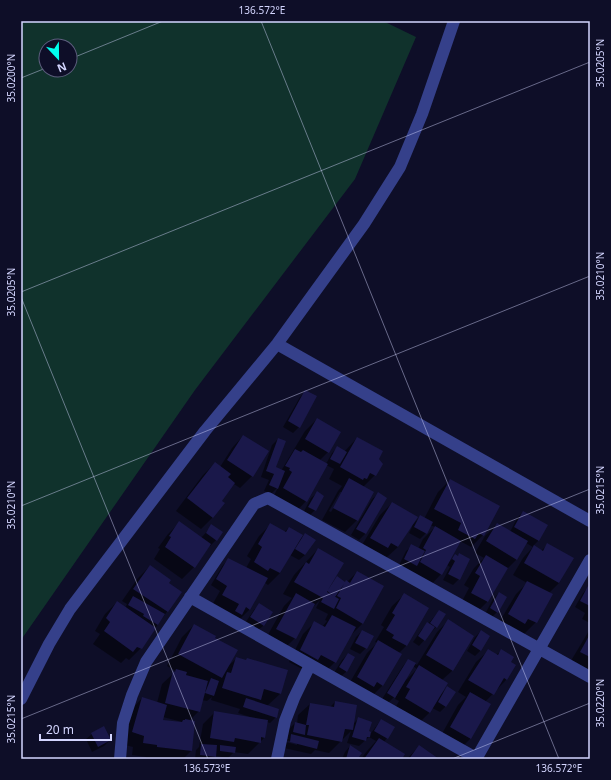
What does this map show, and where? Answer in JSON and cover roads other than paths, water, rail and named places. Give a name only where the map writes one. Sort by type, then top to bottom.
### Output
[{"type":"street","points":[[21,699],[49,644],[70,609],[205,431],[277,344],[364,224],[400,167],[422,114],[454,21]]},
{"type":"street","points":[[277,344],[590,521]]},
{"type":"street","points":[[120,759],[123,723],[132,695],[146,662],[254,504],[268,498],[590,677]]},
{"type":"street","points":[[190,597],[476,759],[590,560]]},
{"type":"street","points":[[278,759],[285,722],[294,698],[310,665]]}]
